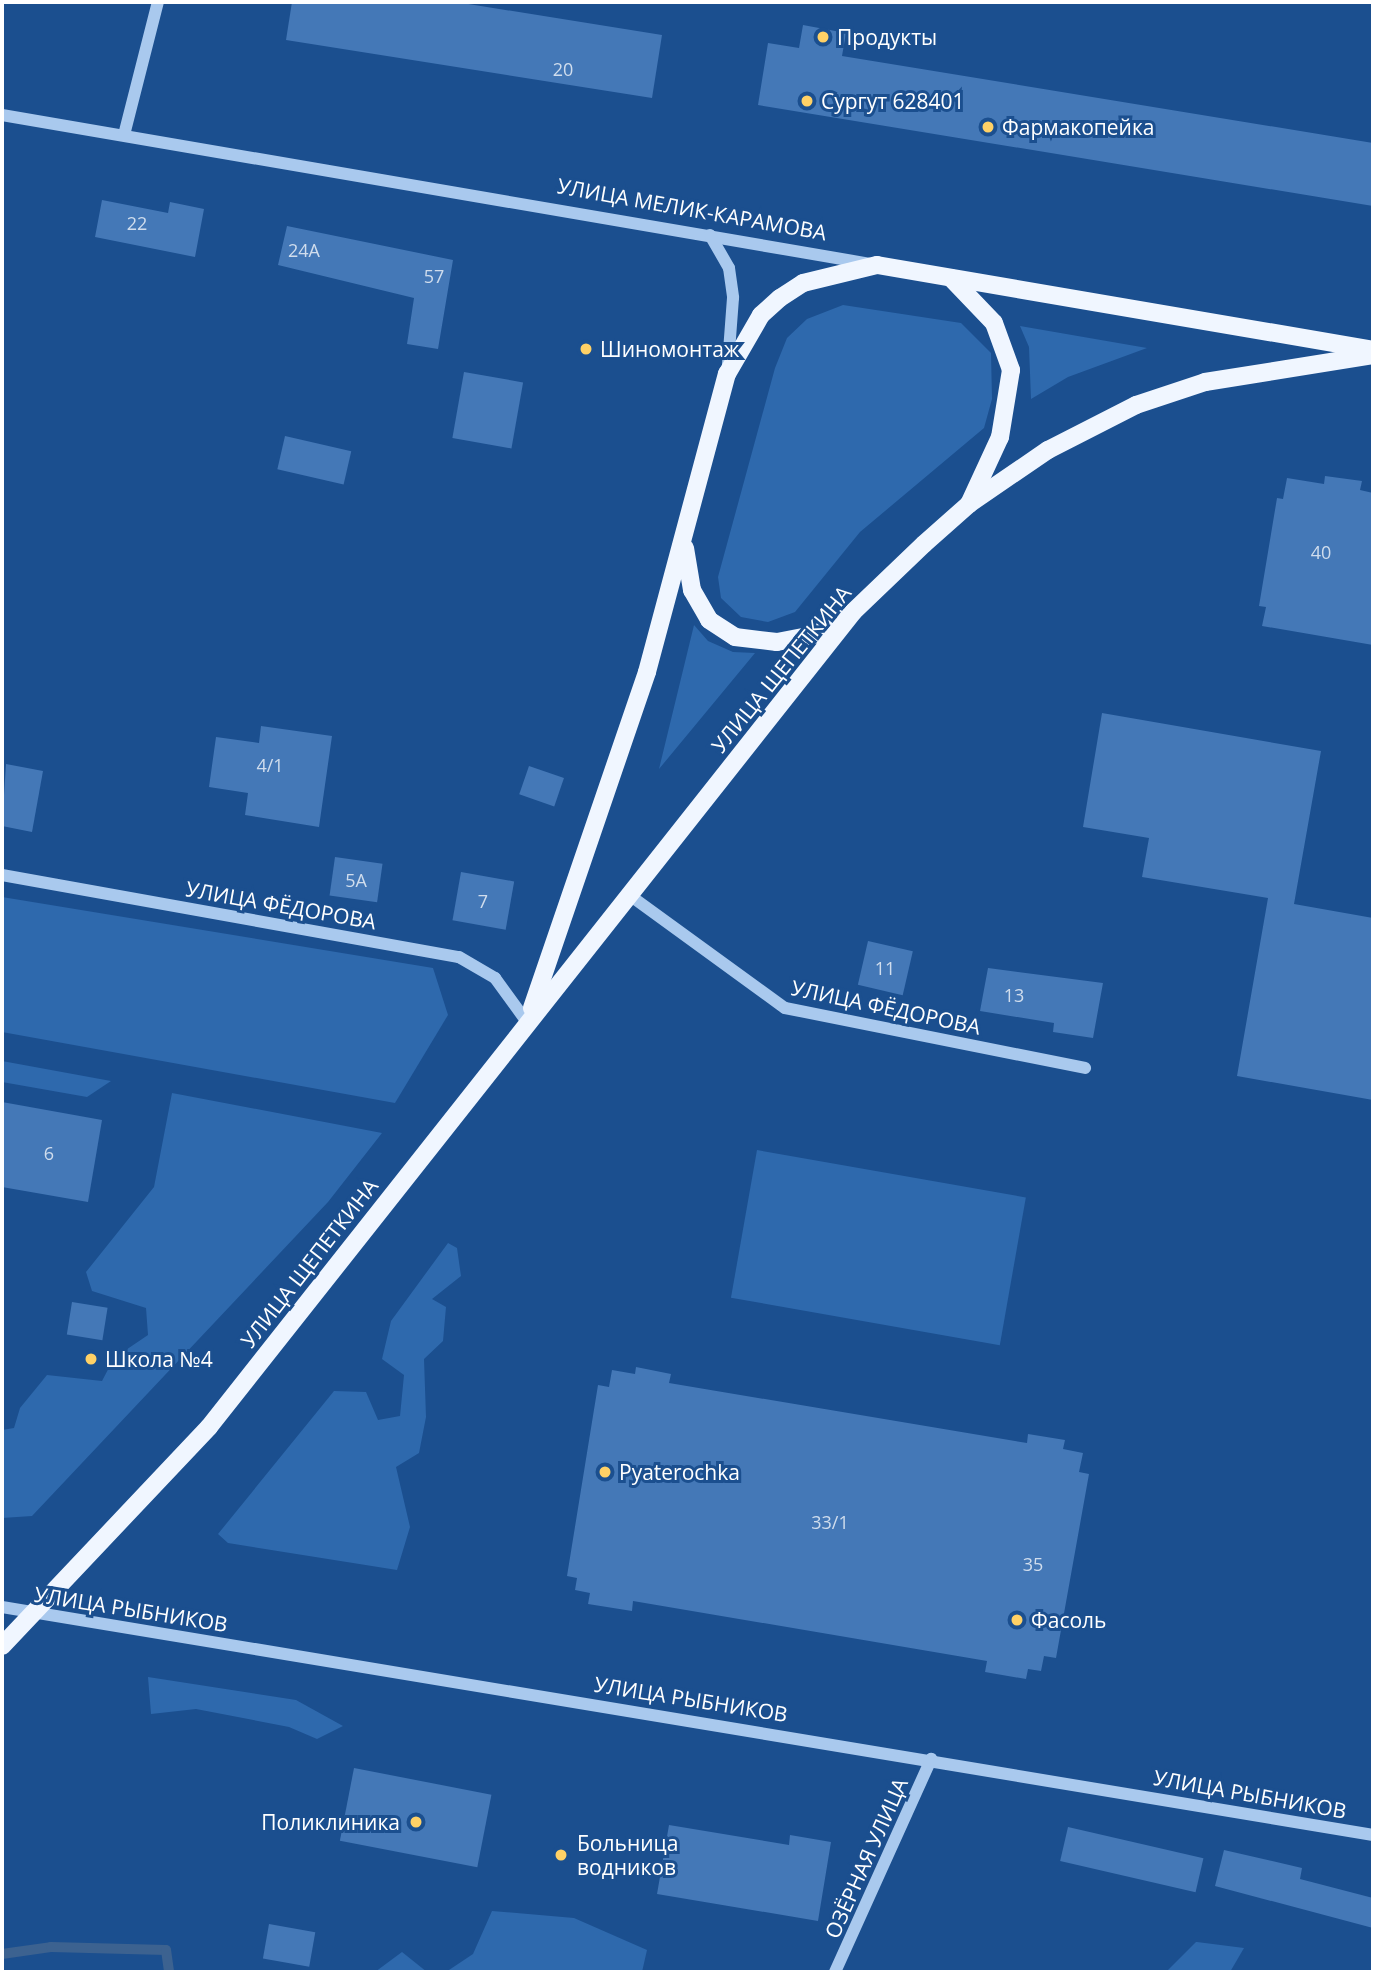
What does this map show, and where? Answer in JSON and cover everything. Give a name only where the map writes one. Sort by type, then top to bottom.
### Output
[{"type":"main road","name":"УЛИЦА МЕЛИК-КАРАМОВА","points":[[877,265],[1373,352]]},
{"type":"main road","name":"УЛИЦА ЩЕПЕТКИНА","points":[[527,1022],[685,545],[727,374],[761,315],[780,298],[803,283],[877,265]]},
{"type":"main road","points":[[948,276],[994,323],[1011,370],[1000,437],[969,504]]},
{"type":"main road","name":"УЛИЦА ЩЕПЕТКИНА","points":[[2,1646],[28,1612],[209,1427],[853,612],[969,504],[1090,425],[1136,405],[1217,379],[1373,352]]},
{"type":"main road","points":[[685,545],[692,590],[703,610],[735,637],[777,642],[814,635],[853,612]]},
{"type":"street","points":[[124,135],[158,2]]},
{"type":"street","name":"УЛИЦА МЕЛИК-КАРАМОВА","points":[[2,115],[710,234],[877,265]]},
{"type":"street","points":[[710,234],[729,268],[733,298],[727,374]]},
{"type":"street","name":"УЛИЦА ФЁДОРОВА","points":[[2,875],[459,957],[495,978],[527,1022]]},
{"type":"street","name":"УЛИЦА ФЁДОРОВА","points":[[628,894],[785,1008],[1085,1068]]},
{"type":"street","name":"УЛИЦА РЫБНИКОВ","points":[[2,1607],[932,1759],[1373,1835]]},
{"type":"street","name":"ОЗЁРНАЯ УЛИЦА","points":[[835,1972],[932,1759]]},
{"type":"shaded area","points":[[843,305],[961,323],[991,353],[992,399],[984,428],[860,532],[795,612],[768,622],[741,617],[721,598],[718,577],[775,368],[787,338],[807,319]]},
{"type":"shaded area","points":[[1020,326],[1147,348],[1068,377],[1031,399],[1029,347]]},
{"type":"shaded area","points":[[694,625],[708,641],[733,652],[755,653],[659,769]]},
{"type":"shaded area","points":[[2,897],[433,968],[448,1015],[395,1103],[2,1032]]},
{"type":"shaded area","points":[[2,1061],[111,1081],[87,1097],[2,1082]]},
{"type":"shaded area","points":[[172,1093],[382,1133],[328,1202],[32,1516],[2,1518],[2,1430],[14,1428],[20,1408],[47,1375],[102,1381],[114,1358],[148,1335],[146,1308],[92,1291],[86,1272],[154,1187]]},
{"type":"shaded area","points":[[757,1150],[1026,1197],[1000,1345],[731,1298]]},
{"type":"shaded area","points":[[448,1243],[457,1248],[461,1276],[432,1299],[446,1307],[443,1341],[424,1359],[426,1417],[419,1453],[396,1467],[410,1527],[397,1570],[228,1543],[218,1534],[334,1391],[366,1392],[378,1420],[400,1416],[404,1375],[382,1359],[391,1321]]},
{"type":"shaded area","points":[[148,1677],[296,1700],[343,1726],[317,1739],[289,1727],[196,1709],[151,1714]]},
{"type":"shaded area","points":[[492,1911],[574,1918],[647,1950],[642,1972],[446,1972],[473,1954]]},
{"type":"shaded area","points":[[1196,1942],[1244,1948],[1230,1972],[1166,1972]]},
{"type":"shaded area","points":[[402,1952],[427,1972],[375,1972]]},
{"type":"building","points":[[292,2],[456,2],[662,35],[652,98],[286,40]]},
{"type":"building","points":[[803,25],[846,33],[842,56],[1373,143],[1373,206],[758,105],[768,43],[799,48]]},
{"type":"building","points":[[102,200],[168,213],[170,202],[204,209],[195,257],[95,237]]},
{"type":"building","points":[[287,226],[453,260],[438,349],[407,344],[414,298],[278,265]]},
{"type":"building","points":[[464,372],[523,382],[511,448],[452,438]]},
{"type":"building","points":[[285,436],[351,451],[344,484],[277,469]]},
{"type":"building","points":[[1325,476],[1362,481],[1360,490],[1373,493],[1373,645],[1262,626],[1266,607],[1259,606],[1277,498],[1283,499],[1287,478],[1324,484]]},
{"type":"building","points":[[1102,713],[1321,751],[1294,904],[1373,918],[1373,1100],[1237,1076],[1268,898],[1142,877],[1149,838],[1083,827]]},
{"type":"building","points":[[261,726],[332,736],[319,827],[245,815],[248,793],[209,787],[216,737],[259,743]]},
{"type":"building","points":[[6,764],[43,771],[32,832],[2,826]]},
{"type":"building","points":[[529,766],[564,778],[554,806],[519,794]]},
{"type":"building","points":[[335,857],[383,864],[377,902],[330,896]]},
{"type":"building","points":[[461,872],[514,881],[506,930],[452,920]]},
{"type":"building","points":[[868,941],[913,951],[903,995],[858,985]]},
{"type":"building","points":[[988,968],[1103,983],[1093,1038],[1053,1032],[1054,1023],[980,1011]]},
{"type":"building","points":[[2,1102],[102,1120],[88,1202],[2,1187]]},
{"type":"building","points":[[72,1302],[108,1308],[102,1340],[67,1335]]},
{"type":"building","points":[[636,1367],[671,1374],[669,1383],[1027,1443],[1028,1434],[1065,1440],[1063,1449],[1083,1453],[1079,1472],[1089,1474],[1056,1658],[1044,1656],[1041,1671],[1028,1669],[1026,1679],[985,1672],[987,1661],[633,1601],[632,1611],[588,1604],[590,1593],[575,1590],[577,1578],[567,1576],[598,1385],[609,1387],[612,1370],[635,1374]]},
{"type":"building","name":"Поликлиника","points":[[354,1768],[491,1795],[477,1867],[340,1841]]},
{"type":"building","points":[[669,1825],[789,1845],[790,1835],[831,1842],[818,1921],[657,1894]]},
{"type":"building","points":[[1068,1827],[1203,1858],[1196,1892],[1060,1861]]},
{"type":"building","points":[[1224,1850],[1302,1868],[1300,1879],[1373,1898],[1373,1928],[1215,1886]]},
{"type":"building","points":[[269,1924],[315,1932],[309,1967],[263,1958]]},
{"type":"waterway","points":[[2,1954],[51,1947],[166,1950],[169,1972]]},
{"type":"place","name":"Продукты","points":[[823,37]]},
{"type":"place","name":"Сургут 628401","points":[[807,101]]},
{"type":"place","name":"Фармакопейка","points":[[988,127]]},
{"type":"place","name":"Шиномонтаж","points":[[586,349]]},
{"type":"place","name":"Школа №4","points":[[91,1359]]},
{"type":"place","name":"Pyaterochka","points":[[605,1472]]},
{"type":"place","name":"Фасоль","points":[[1017,1620]]},
{"type":"place","name":"Поликлиника","points":[[416,1822]]},
{"type":"place","name":"Больница водников","points":[[561,1855]]}]
